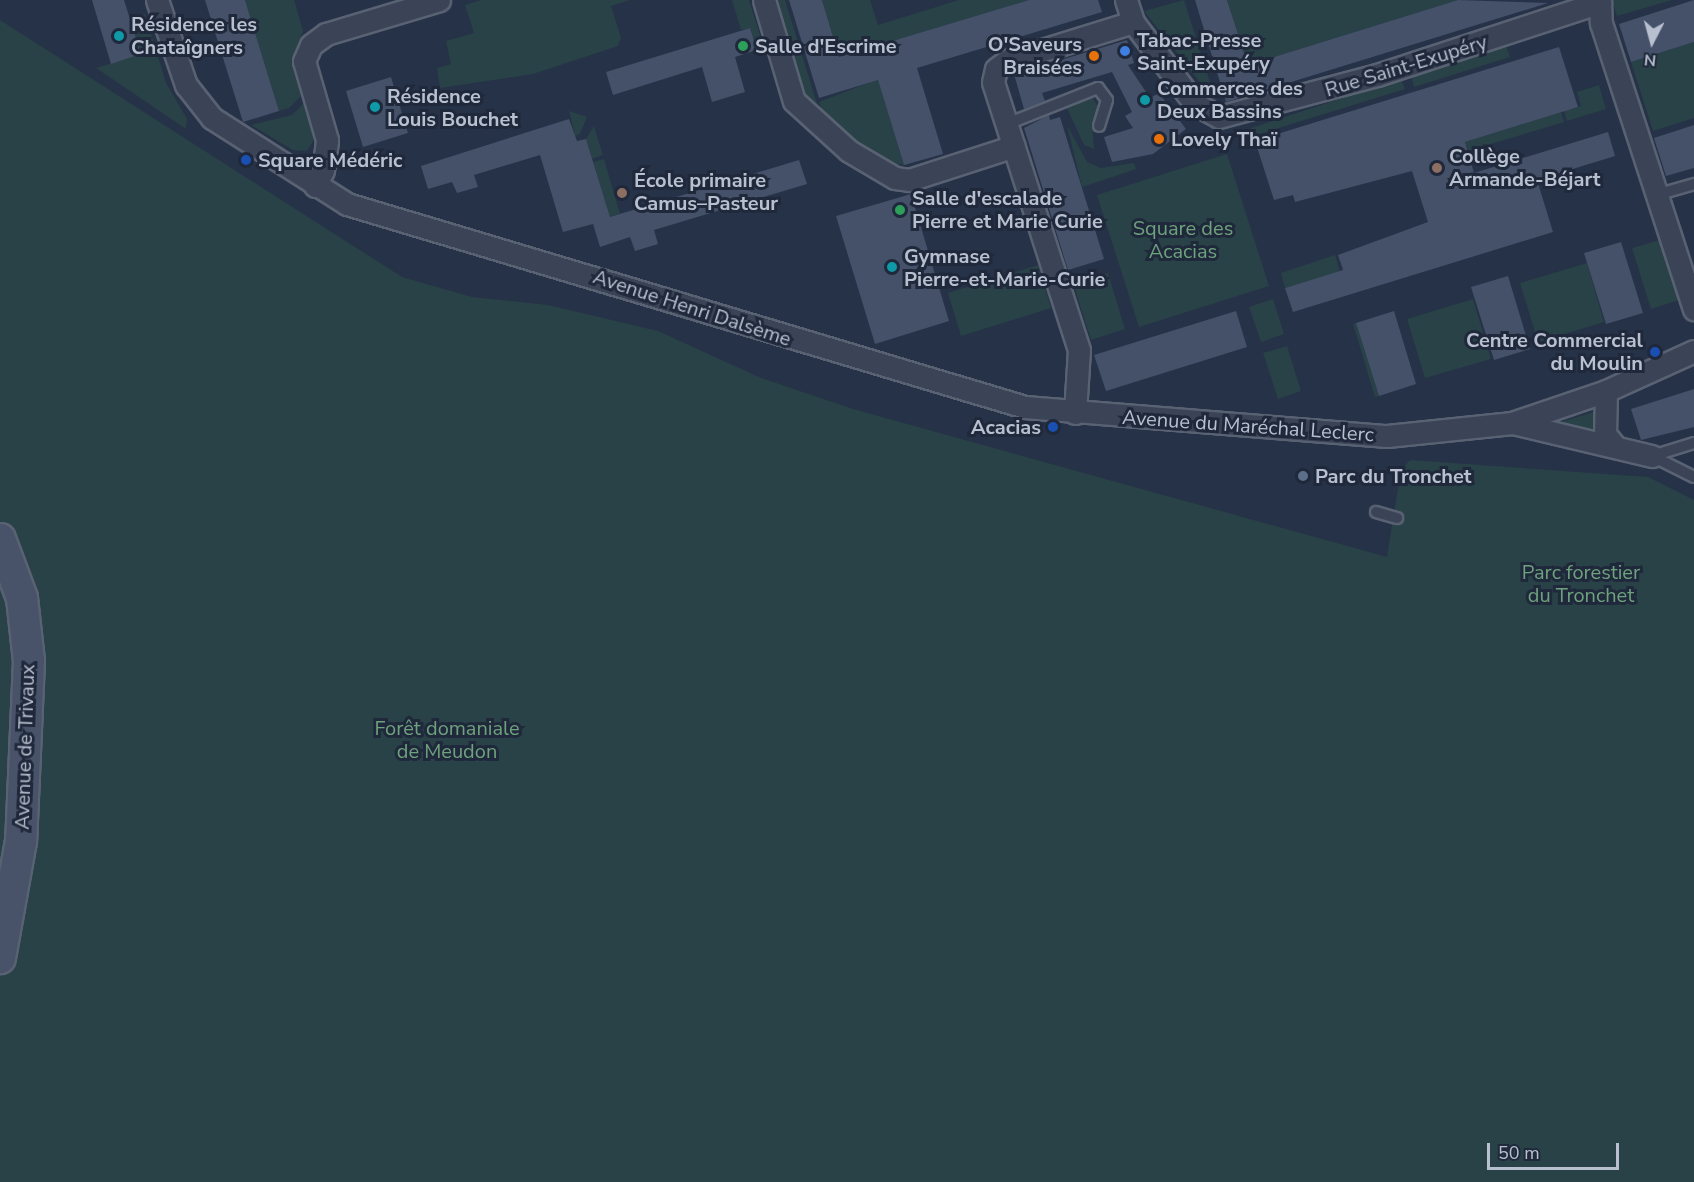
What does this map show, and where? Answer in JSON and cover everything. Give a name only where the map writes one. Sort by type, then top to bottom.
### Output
[{"type":"main road","name":"Avenue de Trivaux","points":[[0,539],[26,618],[29,700],[19,862],[0,958]]},
{"type":"street","name":"Avenue Henri Dalsème","points":[[157,0],[194,98],[219,123],[315,186],[371,214],[524,255],[795,341],[1001,401],[1075,413]]},
{"type":"street","points":[[315,186],[323,170],[327,140],[304,61],[311,45],[326,34],[439,0]]},
{"type":"street","points":[[764,0],[794,101],[849,151],[895,178],[909,180],[1014,146]]},
{"type":"street","name":"Rue Saint-Exupéry","points":[[1126,0],[1133,22],[1199,110],[1219,117],[1377,75],[1600,1]]},
{"type":"street","points":[[1600,1],[1601,23],[1694,309]]},
{"type":"street","points":[[1075,413],[1079,350],[993,82],[996,69],[1007,61],[1133,22]]},
{"type":"street","name":"Avenue du Maréchal Leclerc","points":[[1075,413],[1355,436],[1512,423],[1606,391],[1694,351]]},
{"type":"street","points":[[1606,391],[1605,435],[1614,445]]},
{"type":"street","points":[[1512,423],[1614,445],[1652,456]]},
{"type":"lane","points":[[1007,124],[1098,88],[1107,100],[1099,126]]},
{"type":"lane","points":[[1656,195],[1694,184]]},
{"type":"lane","points":[[1652,456],[1694,443]]},
{"type":"lane","points":[[1652,456],[1694,477]]},
{"type":"lane","points":[[1376,512],[1397,518]]},
{"type":"green space","points":[[245,0],[294,0],[303,31],[294,61],[301,96],[289,108],[279,111]]},
{"type":"green space","points":[[481,0],[630,0],[611,6],[621,38],[618,46],[533,74],[440,88],[437,68],[451,64],[446,41],[474,33],[465,5]]},
{"type":"green space","points":[[732,0],[749,0],[764,48],[757,50],[750,28],[741,30]]},
{"type":"green space","points":[[771,0],[785,0],[822,120],[797,85]]},
{"type":"green space","points":[[822,0],[870,0],[878,25],[959,0],[1029,0],[839,57]]},
{"type":"green space","points":[[1184,0],[1217,104],[1144,11]]},
{"type":"green space","points":[[1227,0],[1458,0],[1248,65]]},
{"type":"green space","points":[[1612,0],[1672,0],[1617,16]]},
{"type":"green space","points":[[145,14],[166,83],[187,119],[186,129],[96,68],[141,54],[130,18]]},
{"type":"green space","name":"Forêt domaniale de Meudon","points":[[0,20],[402,277],[472,297],[548,305],[658,331],[761,378],[853,409],[1387,557],[1401,470],[1410,460],[1648,477],[1694,500],[1694,1182],[0,1182]]},
{"type":"green space","points":[[1694,42],[1694,118],[1653,131],[1631,62]]},
{"type":"green space","points":[[1506,46],[1510,57],[1414,87],[1411,76]]},
{"type":"green space","points":[[878,79],[904,165],[881,161],[826,124],[819,102]]},
{"type":"green space","points":[[1401,79],[1405,89],[1253,136],[1251,128]]},
{"type":"green space","points":[[1599,85],[1606,109],[1567,121],[1564,111],[1581,106],[1577,92]]},
{"type":"green space","points":[[1091,95],[1098,107],[1092,123],[1094,149],[1084,145],[1067,108]]},
{"type":"green space","points":[[304,103],[315,138],[307,151],[293,150],[251,125],[292,115]]},
{"type":"green space","points":[[569,111],[587,117],[580,134],[575,136]]},
{"type":"green space","points":[[1561,112],[1564,122],[1468,151],[1465,142]]},
{"type":"green space","points":[[1067,125],[1087,162],[1101,168],[1134,163],[1136,169],[1082,187]]},
{"type":"green space","points":[[594,126],[603,155],[592,159],[586,139]]},
{"type":"green space","name":"Square des Acacias","points":[[1227,154],[1269,286],[1139,327],[1097,195]]},
{"type":"green space","points":[[604,159],[620,214],[610,217],[593,162]]},
{"type":"green space","points":[[1660,240],[1679,300],[1651,309],[1632,248]]},
{"type":"green space","points":[[1335,255],[1340,271],[1285,288],[1281,273]]},
{"type":"green space","points":[[1587,263],[1604,322],[1538,342],[1520,283]]},
{"type":"green space","points":[[1038,265],[1051,308],[961,336],[948,293]]},
{"type":"green space","points":[[1108,273],[1125,329],[1091,340],[1073,283]]},
{"type":"green space","points":[[1273,299],[1284,334],[1261,342],[1249,307]]},
{"type":"green space","points":[[1473,299],[1491,359],[1425,378],[1407,319]]},
{"type":"green space","points":[[1356,323],[1379,396],[1375,397],[1353,324]]},
{"type":"green space","points":[[1287,346],[1301,391],[1278,399],[1263,353]]},
{"type":"green space","points":[[1597,411],[1595,435],[1554,424]]},
{"type":"building","name":"Résidence les Chataîgners","points":[[92,0],[124,0],[141,54],[111,64]]},
{"type":"building","points":[[205,0],[245,0],[279,111],[243,122]]},
{"type":"building","points":[[789,0],[822,0],[839,57],[1029,0],[1098,0],[1102,12],[917,68],[943,154],[904,165],[878,80],[819,98]]},
{"type":"building","points":[[1195,0],[1227,0],[1248,65],[1458,0],[1548,3],[1226,102]]},
{"type":"building","points":[[1694,0],[1694,42],[1631,62],[1619,24]]},
{"type":"building","points":[[750,28],[757,50],[735,57],[745,92],[712,102],[702,67],[613,95],[606,72]]},
{"type":"building","name":"Commerces des Deux Bassins","points":[[1127,40],[1134,63],[1128,65],[1150,98],[1159,93],[1186,129],[1153,154],[1112,162],[1104,137],[1133,128],[1125,116],[1132,112],[1112,72],[1042,93],[1045,101],[1024,109],[1014,74]]},
{"type":"building","points":[[1559,47],[1578,107],[1465,142],[1474,173],[1608,132],[1615,156],[1537,180],[1553,232],[1293,312],[1285,288],[1343,270],[1338,255],[1428,222],[1412,171],[1295,202],[1293,195],[1274,200],[1255,141]]},
{"type":"building","name":"Résidence Louis Bouchet","points":[[391,77],[408,133],[363,147],[346,91]]},
{"type":"building","points":[[1049,115],[1050,120],[1060,117],[1104,259],[1068,270],[1024,128]]},
{"type":"building","points":[[569,119],[577,141],[586,139],[610,217],[799,160],[807,184],[654,230],[658,244],[635,251],[630,237],[600,247],[593,224],[563,232],[540,155],[474,175],[478,187],[457,193],[452,182],[428,189],[421,166]]},
{"type":"building","points":[[1694,125],[1694,168],[1666,176],[1654,138]]},
{"type":"building","name":"Gymnase Pierre-et-Marie-Curie","points":[[911,194],[949,321],[875,344],[836,216]]},
{"type":"building","points":[[1621,242],[1643,313],[1606,324],[1584,253]]},
{"type":"building","points":[[1508,276],[1530,349],[1494,360],[1471,287]]},
{"type":"building","points":[[1236,311],[1247,347],[1106,391],[1094,355]]},
{"type":"building","points":[[1394,311],[1416,384],[1379,396],[1356,323]]},
{"type":"building","points":[[1694,389],[1694,427],[1641,440],[1631,409]]},
{"type":"place","name":"Résidence les Chataîgners","points":[[119,36]]},
{"type":"place","name":"Salle d'Escrime","points":[[743,46]]},
{"type":"place","name":"Tabac-Presse Saint-Exupéry","points":[[1125,51]]},
{"type":"place","name":"O'Saveurs Braisées","points":[[1094,56]]},
{"type":"place","name":"Commerces des Deux Bassins","points":[[1145,100]]},
{"type":"place","name":"Résidence Louis Bouchet","points":[[375,107]]},
{"type":"place","name":"Lovely Thaï","points":[[1159,139]]},
{"type":"place","name":"Square Médéric","points":[[246,160]]},
{"type":"place","name":"Collège Armande-Béjart","points":[[1437,168]]},
{"type":"place","name":"École primaire Camus–Pasteur","points":[[622,193]]},
{"type":"place","name":"Salle d'escalade Pierre et Marie Curie","points":[[900,210]]},
{"type":"place","name":"Gymnase Pierre-et-Marie-Curie","points":[[892,267]]},
{"type":"place","name":"Centre Commercial du Moulin","points":[[1655,352]]},
{"type":"place","name":"Acacias","points":[[1053,427]]},
{"type":"place","name":"Parc du Tronchet","points":[[1303,476]]},
{"type":"park label","name":"Parc forestier du Tronchet","points":[[1581,584]]}]
